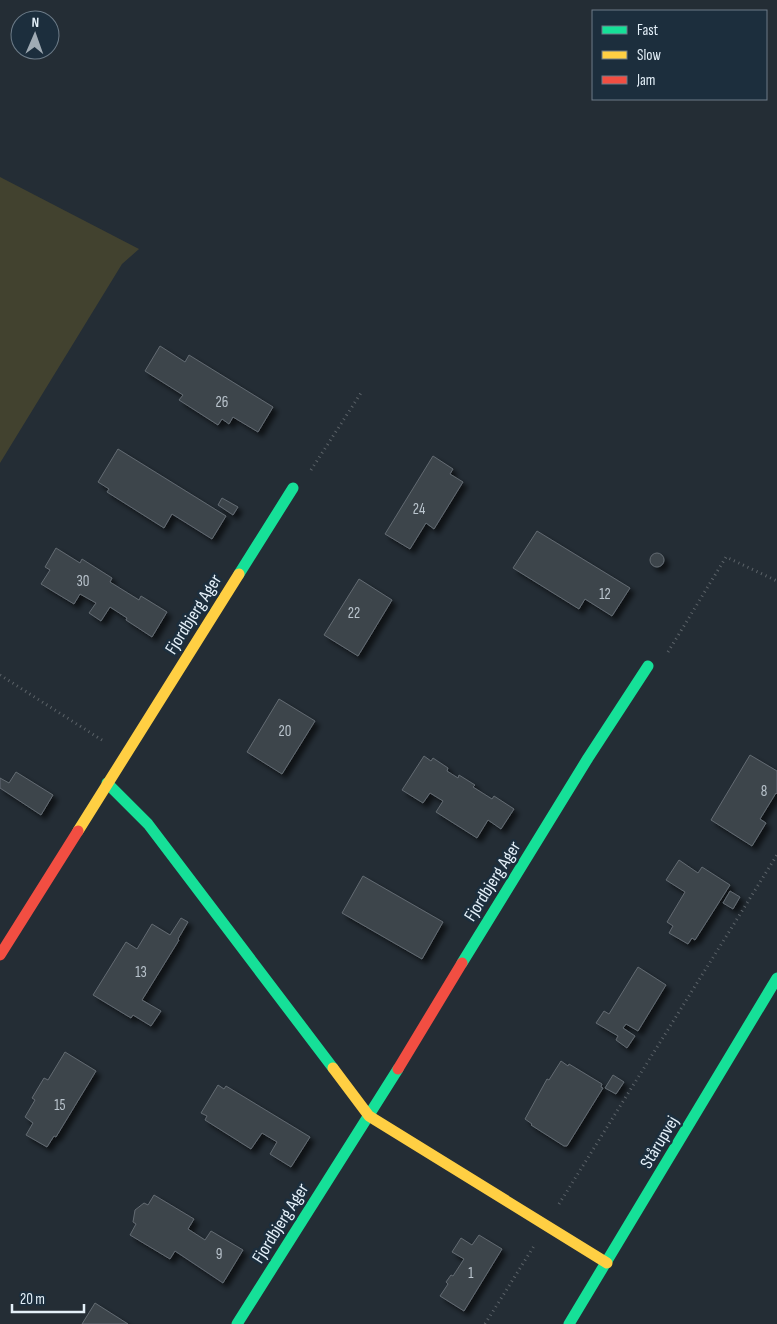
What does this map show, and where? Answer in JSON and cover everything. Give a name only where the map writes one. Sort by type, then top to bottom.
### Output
[{"type":"street","name":"Fjordbjerg Ager","points":[[0,955],[293,488]]},
{"type":"street","name":"Fjordbjerg Ager","points":[[237,1324],[369,1116],[588,758],[648,666]]},
{"type":"street","points":[[107,784],[148,824],[369,1116],[607,1263]]},
{"type":"street","name":"Stårupvej","points":[[570,1324],[777,978]]},
{"type":"path","points":[[293,488],[304,481],[361,393]]},
{"type":"path","points":[[648,666],[668,652],[726,557],[777,581]]},
{"type":"path","points":[[0,675],[111,746]]},
{"type":"path","points":[[485,1324],[777,855]]},
{"type":"green space","points":[[0,177],[139,249],[122,264],[0,463]]},
{"type":"building","points":[[160,346],[185,362],[189,355],[273,407],[258,432],[233,417],[229,424],[222,419],[218,425],[179,400],[183,395],[145,371]]},
{"type":"building","points":[[118,449],[226,516],[212,539],[172,514],[164,528],[107,492],[109,489],[98,482]]},
{"type":"building","points":[[433,456],[453,469],[450,474],[463,482],[434,529],[426,523],[410,549],[385,534]]},
{"type":"building","points":[[222,498],[238,507],[233,515],[218,505]]},
{"type":"building","points":[[537,531],[630,588],[612,616],[585,599],[579,609],[513,568]]},
{"type":"building","points":[[56,548],[80,563],[82,559],[112,578],[110,582],[139,600],[141,596],[167,612],[152,637],[110,607],[101,621],[89,613],[96,603],[80,594],[74,604],[41,584],[50,570],[45,567]]},
{"type":"building","points":[[654,553],[660,553],[664,560],[660,567],[654,567],[650,563],[650,557]]},
{"type":"building","points":[[359,579],[392,600],[358,656],[324,635]]},
{"type":"building","points":[[279,699],[315,721],[282,774],[247,752]]},
{"type":"building","points":[[750,755],[777,771],[777,794],[760,819],[766,823],[752,846],[711,820]]},
{"type":"building","points":[[424,756],[431,761],[433,758],[448,768],[447,771],[458,778],[459,775],[492,799],[494,796],[514,809],[501,829],[488,820],[477,838],[436,812],[443,801],[430,793],[423,803],[402,790]]},
{"type":"building","points":[[16,772],[53,795],[41,815],[0,788],[0,778],[9,783]]},
{"type":"building","points":[[679,860],[698,873],[702,867],[730,885],[695,940],[692,938],[688,944],[669,933],[673,926],[667,922],[685,892],[666,880]]},
{"type":"building","points":[[363,876],[443,922],[422,959],[342,913]]},
{"type":"building","points":[[730,891],[740,897],[733,909],[723,903]]},
{"type":"building","points":[[181,918],[188,922],[142,1000],[161,1011],[151,1026],[133,1015],[131,1018],[93,995],[126,942],[137,949],[152,924],[170,935]]},
{"type":"building","points":[[638,967],[666,985],[638,1031],[626,1024],[623,1028],[635,1036],[627,1048],[616,1040],[618,1036],[596,1023],[604,1011],[609,1014]]},
{"type":"building","points":[[65,1052],[96,1071],[56,1137],[54,1136],[47,1147],[26,1135],[33,1123],[25,1117],[35,1100],[32,1098],[44,1078],[48,1080]]},
{"type":"building","points":[[561,1061],[602,1084],[601,1087],[603,1088],[567,1146],[564,1146],[531,1125],[525,1119],[547,1079],[549,1080]]},
{"type":"building","points":[[613,1075],[624,1082],[616,1094],[605,1088]]},
{"type":"building","points":[[218,1085],[224,1089],[226,1086],[310,1137],[291,1167],[270,1154],[277,1142],[262,1133],[251,1149],[205,1120],[207,1116],[201,1113]]},
{"type":"building","points":[[154,1195],[194,1219],[188,1229],[205,1240],[211,1231],[243,1250],[223,1283],[175,1251],[170,1259],[130,1235],[136,1224],[133,1222],[135,1210],[144,1203],[148,1205]]},
{"type":"building","points":[[479,1235],[502,1249],[464,1311],[440,1296],[448,1284],[446,1282],[451,1275],[453,1276],[464,1259],[452,1252],[461,1238],[472,1245]]},
{"type":"building","points":[[95,1303],[128,1324],[82,1324]]},
{"type":"traffic: fast","points":[[239,574],[293,488]]},
{"type":"traffic: fast","points":[[462,963],[588,758],[648,666]]},
{"type":"traffic: fast","points":[[107,783],[148,824],[333,1068]]},
{"type":"traffic: fast","points":[[569,1324],[777,978]]},
{"type":"traffic: fast","points":[[237,1324],[398,1069]]},
{"type":"traffic: slow","points":[[78,831],[239,574]]},
{"type":"traffic: slow","points":[[333,1068],[369,1116],[607,1263]]},
{"type":"traffic: jam","points":[[0,955],[78,831]]},
{"type":"traffic: jam","points":[[398,1069],[462,963]]}]
